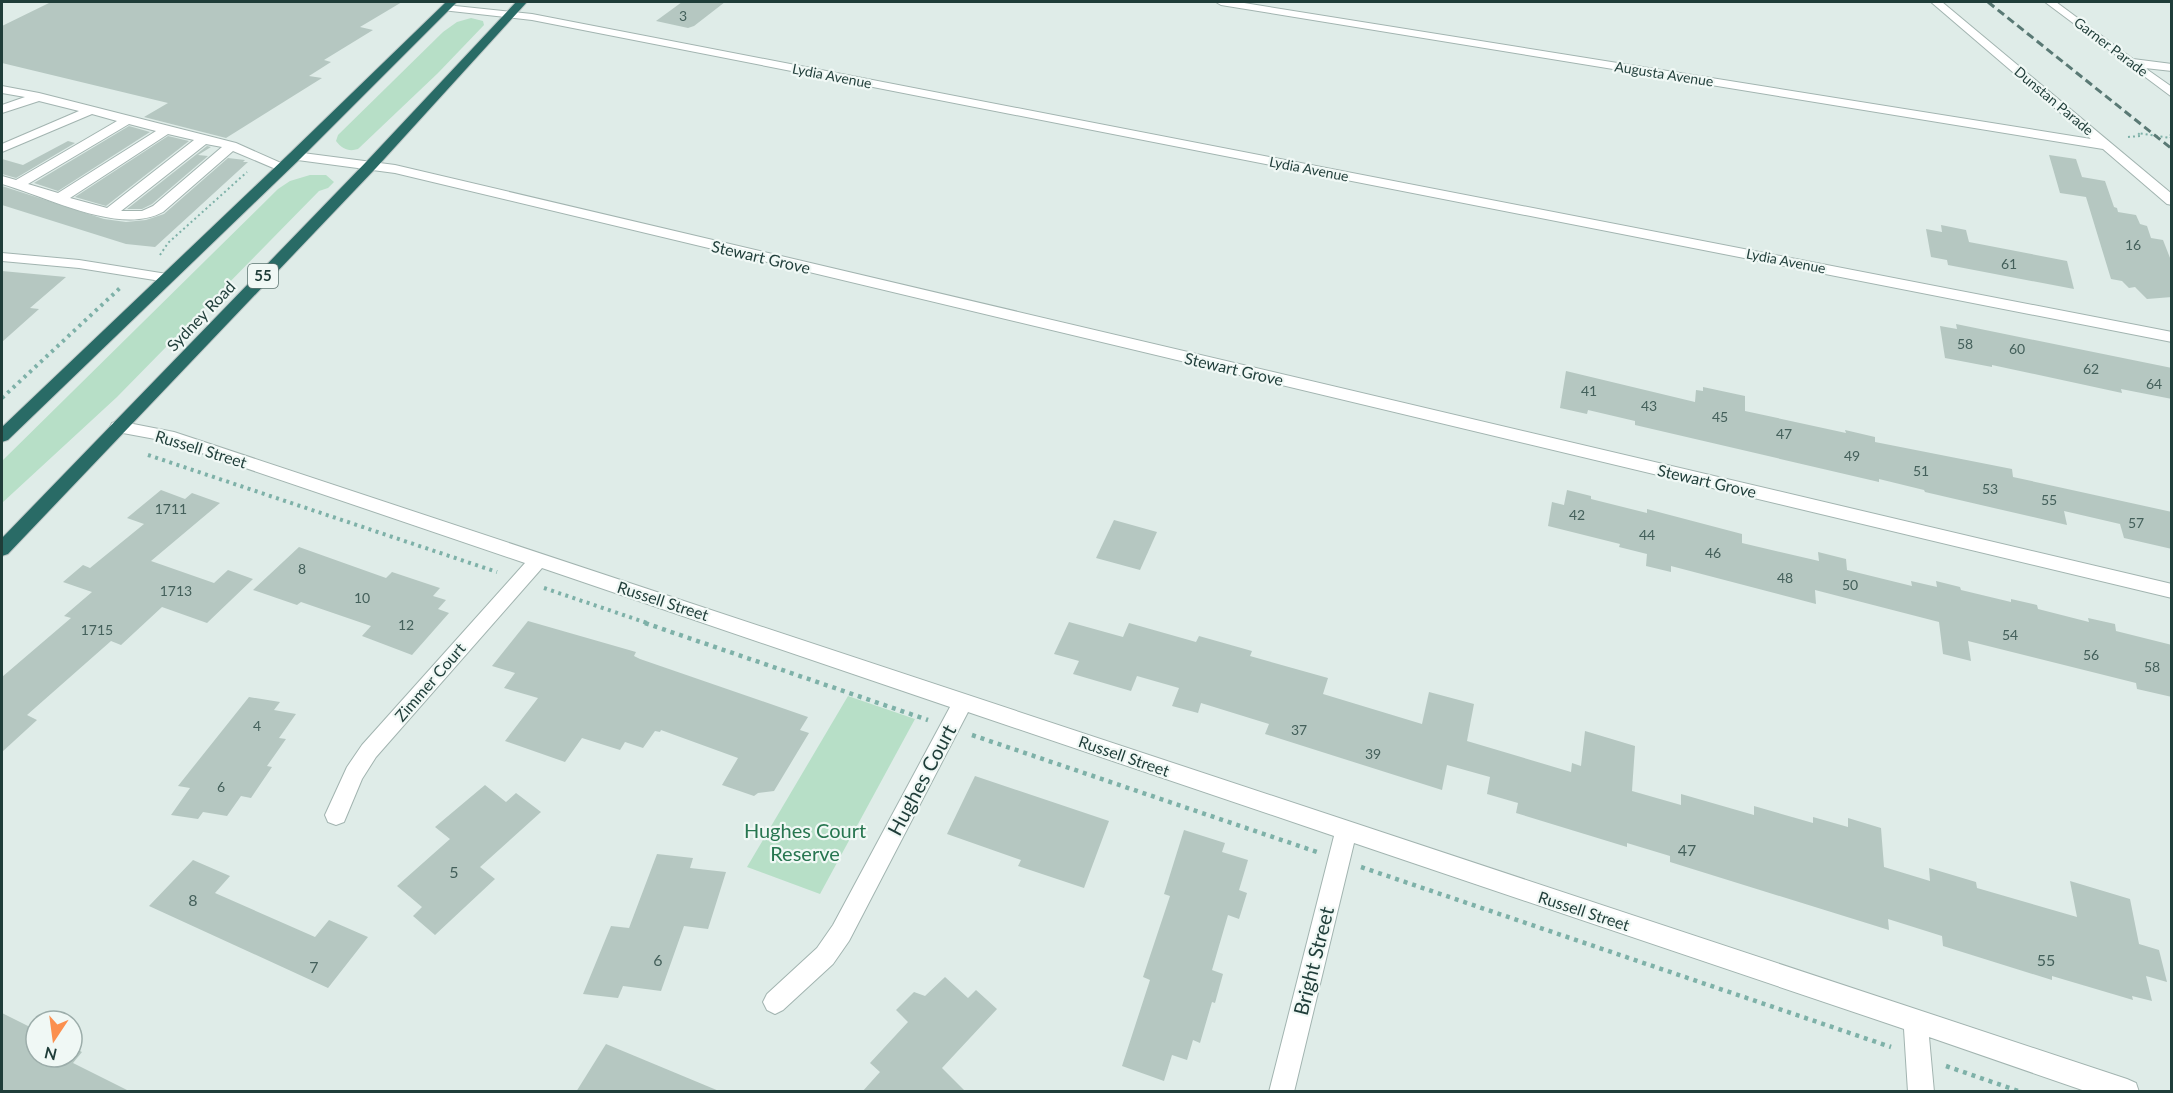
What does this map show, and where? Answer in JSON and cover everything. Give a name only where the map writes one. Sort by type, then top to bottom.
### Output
[{"type":"highway","name":"Sydney Road","points":[[2,549],[371,165],[522,2]]},
{"type":"highway","points":[[2,436],[449,5]]},
{"type":"street","name":"Augusta Avenue","points":[[1221,2],[2108,146]]},
{"type":"street","points":[[1300,14],[1307,2]]},
{"type":"street","name":"Dunstan Parade","points":[[1936,2],[2172,201]]},
{"type":"street","name":"Garner Parade","points":[[2050,2],[2172,93]]},
{"type":"street","name":"Lydia Avenue","points":[[449,5],[512,14],[2172,337]]},
{"type":"street","points":[[2130,62],[2172,68]]},
{"type":"street","points":[[2,90],[39,97],[231,146],[283,167]]},
{"type":"street","points":[[2,110],[39,97]]},
{"type":"street","points":[[2,148],[92,110]]},
{"type":"street","points":[[18,184],[127,120]]},
{"type":"street","points":[[60,198],[166,130]]},
{"type":"street","points":[[111,212],[204,139]]},
{"type":"street","points":[[2,180],[111,212],[137,216],[151,213],[231,146]]},
{"type":"street","name":"Stewart Grove","points":[[294,156],[371,165],[2172,591]]},
{"type":"street","points":[[2,257],[79,264],[167,278]]},
{"type":"street","name":"Russell Street","points":[[118,427],[168,436],[2127,1092]]},
{"type":"street","name":"Zimmer Court","points":[[336,815],[354,774],[369,751],[539,559]]},
{"type":"street","name":"Hughes Court","points":[[776,1002],[825,956],[841,933],[963,702]]},
{"type":"street","name":"Bright Street","points":[[1281,1092],[1346,831]]},
{"type":"street","points":[[1915,1021],[1921,1092]]},
{"type":"path","points":[[2097,138],[2141,136],[2138,133],[2145,136],[2164,135],[2168,138],[2172,135]]},
{"type":"path","points":[[143,453],[2021,1092]]},
{"type":"green space","points":[[471,18],[483,21],[484,25],[438,73],[358,149],[349,150],[338,144],[336,141],[338,135],[443,32],[457,22]]},
{"type":"green space","points":[[310,175],[326,175],[334,182],[328,188],[319,191],[117,397],[2,503],[2,461],[278,189],[290,181]]},
{"type":"green space","name":"Hughes Court Reserve","points":[[848,696],[915,719],[820,894],[747,867]]},
{"type":"building","points":[[51,2],[402,2],[360,27],[373,30],[324,60],[331,62],[309,76],[322,78],[226,138],[144,117],[168,103],[2,63],[2,26]]},
{"type":"building","points":[[682,2],[725,2],[694,26],[688,28],[656,21]]},
{"type":"building","points":[[129,126],[150,132],[58,191],[34,183]]},
{"type":"building","points":[[168,136],[189,141],[106,206],[75,197]]},
{"type":"building","points":[[68,141],[75,143],[16,178],[2,174],[2,159],[23,165]]},
{"type":"building","points":[[207,146],[211,147],[198,155],[208,156],[152,204],[142,209],[127,209]]},
{"type":"building","points":[[2049,155],[2076,159],[2082,177],[2105,181],[2118,212],[2136,215],[2140,224],[2147,226],[2151,238],[2163,240],[2172,263],[2172,297],[2147,299],[2135,287],[2129,288],[2122,281],[2111,279],[2086,197],[2060,193]]},
{"type":"building","points":[[228,158],[248,162],[155,247],[126,244],[2,205],[2,186],[104,219],[126,222],[146,220],[164,214]]},
{"type":"building","points":[[1941,225],[1966,230],[1969,242],[2067,261],[2074,289],[1948,265],[1947,260],[1931,257],[1926,229],[1942,232]]},
{"type":"building","points":[[2,271],[66,277],[30,308],[39,309],[2,342]]},
{"type":"building","points":[[1956,324],[2172,368],[2172,399],[2121,389],[2122,393],[1992,365],[1992,367],[1945,358],[1940,326],[1957,329]]},
{"type":"building","points":[[1566,371],[1695,402],[1696,390],[1703,391],[1703,387],[1745,396],[1745,411],[1875,437],[1875,442],[2012,469],[2013,477],[2172,512],[2172,549],[2124,538],[2120,524],[2064,511],[2067,525],[1879,479],[1879,482],[1635,425],[1635,421],[1588,410],[1587,414],[1560,408]]},
{"type":"building","points":[[161,490],[185,499],[192,493],[220,503],[151,561],[214,583],[228,570],[253,579],[207,623],[162,607],[121,645],[111,641],[27,715],[37,720],[2,752],[2,677],[71,618],[64,616],[92,592],[63,582],[83,565],[90,568],[144,524],[127,518]]},
{"type":"building","points":[[1567,490],[1591,496],[1591,499],[1647,513],[1647,509],[1742,534],[1742,543],[1819,561],[1818,552],[1846,559],[1847,570],[1912,586],[1911,581],[1937,587],[1936,581],[1960,587],[1961,590],[2011,602],[2011,599],[2037,605],[2038,609],[2089,622],[2088,618],[2115,624],[2116,631],[2172,645],[2172,697],[2137,689],[2136,683],[1968,641],[1971,661],[1943,654],[1939,622],[1815,590],[1816,604],[1671,566],[1671,572],[1646,566],[1647,554],[1619,547],[1620,544],[1548,526],[1552,502],[1564,505]]},
{"type":"building","points":[[1114,520],[1157,532],[1140,570],[1096,558]]},
{"type":"building","points":[[299,547],[386,578],[392,572],[440,588],[433,596],[446,600],[438,609],[449,613],[412,655],[362,636],[371,626],[301,602],[297,605],[253,590]]},
{"type":"building","points":[[528,621],[636,652],[634,656],[640,659],[808,717],[800,730],[809,733],[774,791],[758,793],[754,796],[722,785],[738,758],[661,730],[660,732],[655,731],[643,748],[625,742],[620,750],[582,738],[565,762],[505,741],[538,698],[504,688],[515,673],[492,666]]},
{"type":"building","points":[[1069,622],[1123,637],[1129,623],[1196,642],[1199,636],[1252,651],[1250,656],[1328,678],[1323,694],[1422,724],[1429,692],[1474,704],[1467,741],[1571,772],[1572,763],[1581,766],[1585,731],[1635,746],[1632,791],[1681,805],[1681,794],[1754,815],[1754,806],[1813,823],[1813,817],[1848,827],[1848,818],[1881,828],[1884,867],[1930,881],[1929,868],[1976,882],[1977,888],[2077,917],[2070,881],[2130,899],[2139,944],[2159,950],[2167,982],[2146,976],[2152,1001],[2132,996],[2133,1000],[2052,976],[2052,980],[1943,946],[1942,936],[1888,919],[1889,930],[1670,862],[1670,856],[1627,843],[1627,847],[1516,813],[1518,803],[1487,794],[1490,777],[1447,765],[1442,790],[1265,734],[1269,724],[1201,703],[1198,713],[1172,706],[1179,688],[1137,676],[1131,691],[1073,674],[1079,661],[1054,654]]},
{"type":"building","points":[[249,697],[280,702],[274,710],[296,714],[279,738],[286,739],[267,766],[272,767],[251,798],[241,796],[227,816],[203,812],[198,819],[171,815],[190,788],[178,786]]},
{"type":"building","points":[[975,776],[1109,821],[1084,888],[1018,866],[1021,860],[947,834]]},
{"type":"building","points":[[485,785],[506,802],[516,793],[541,812],[480,867],[495,879],[435,935],[413,916],[422,907],[397,886],[450,839],[435,827]]},
{"type":"building","points":[[1184,830],[1225,843],[1222,852],[1248,860],[1239,890],[1247,893],[1239,919],[1228,915],[1212,970],[1223,974],[1200,1043],[1193,1040],[1187,1060],[1172,1055],[1164,1081],[1122,1066],[1150,980],[1143,977],[1170,896],[1164,894]]},
{"type":"building","points":[[657,854],[693,858],[690,868],[726,872],[708,929],[684,926],[661,991],[623,986],[618,998],[583,994],[611,926],[629,928]]},
{"type":"building","points":[[193,860],[230,876],[215,893],[315,937],[329,920],[368,937],[328,988],[149,906]]},
{"type":"building","points":[[945,977],[968,998],[976,990],[997,1009],[942,1068],[966,1092],[862,1092],[880,1072],[870,1063],[908,1022],[896,1010],[914,992],[925,996]]},
{"type":"building","points":[[2,1013],[24,1024],[24,1069],[84,1068],[131,1092],[2,1092]]},
{"type":"building","points":[[606,1044],[719,1091],[719,1092],[576,1092]]},
{"type":"railway","points":[[1988,2],[2172,149]]}]
